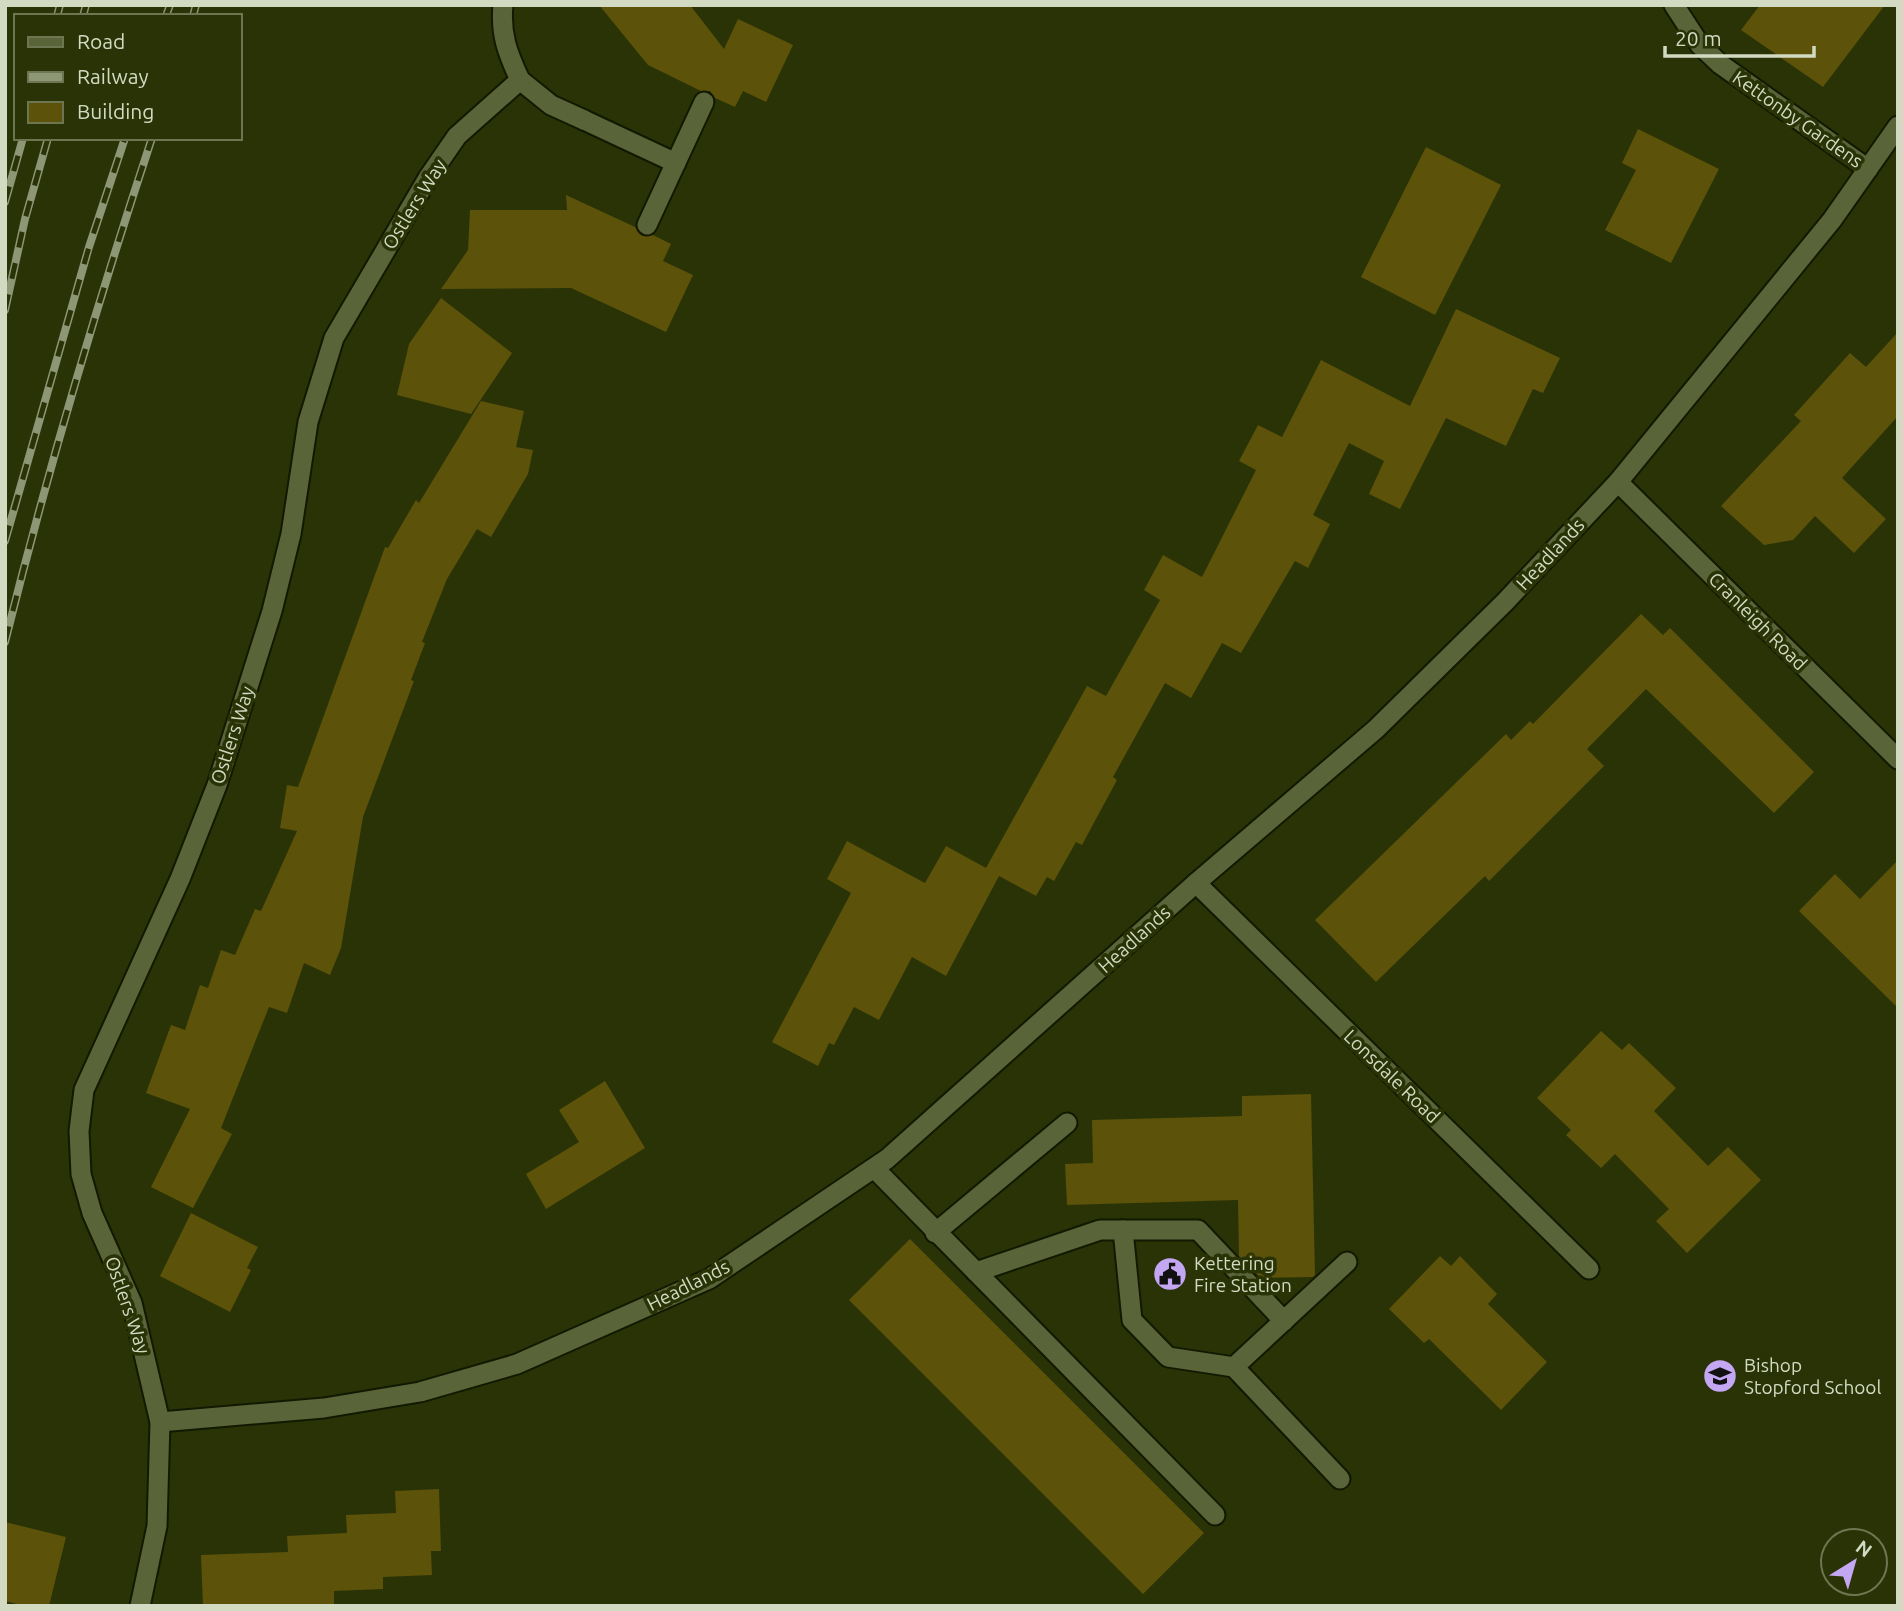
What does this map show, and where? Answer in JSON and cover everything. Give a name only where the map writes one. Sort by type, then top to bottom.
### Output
[{"type":"street","points":[[503,5],[501,28],[504,46],[520,80],[551,105],[676,163]]},
{"type":"street","name":"Kettonby Gardens","points":[[1674,5],[1700,45],[1720,64],[1868,169]]},
{"type":"street","name":"Ostlers Way","points":[[140,1606],[158,1526],[160,1422],[132,1304],[92,1213],[81,1174],[79,1131],[84,1090],[180,879],[217,785],[272,611],[291,534],[308,422],[334,338],[428,178],[457,136],[520,80]]},
{"type":"street","points":[[647,225],[704,102]]},
{"type":"street","name":"Headlands","points":[[160,1422],[324,1408],[420,1392],[517,1364],[709,1279],[874,1168],[1196,883],[1376,729],[1505,602],[1618,482],[1832,220],[1898,127]]},
{"type":"street","name":"Cranleigh Road","points":[[1618,482],[1898,760]]},
{"type":"street","name":"Lonsdale Road","points":[[1196,883],[1589,1269]]},
{"type":"street","points":[[935,1233],[1067,1123]]},
{"type":"street","points":[[874,1168],[1215,1515]]},
{"type":"street","points":[[976,1272],[1100,1230],[1198,1230],[1284,1321]]},
{"type":"street","points":[[1123,1230],[1132,1320],[1168,1357],[1234,1367],[1340,1479]]},
{"type":"street","points":[[1234,1367],[1347,1262]]},
{"type":"building","points":[[599,5],[690,5],[724,49],[738,19],[793,45],[766,102],[743,91],[735,107],[715,98],[710,91],[701,91],[648,65]]},
{"type":"building","points":[[1760,5],[1885,5],[1823,87],[1741,30]]},
{"type":"building","points":[[1638,129],[1719,169],[1671,263],[1605,230],[1636,170],[1622,163]]},
{"type":"building","points":[[1426,147],[1501,185],[1435,315],[1361,277]]},
{"type":"building","points":[[566,195],[635,227],[642,236],[653,235],[671,244],[663,261],[693,275],[666,332],[571,288],[441,289],[468,250],[470,210],[567,210]]},
{"type":"building","points":[[441,298],[512,353],[471,414],[397,395],[409,344]]},
{"type":"building","points":[[1456,309],[1560,358],[1543,393],[1533,389],[1506,446],[1446,418],[1400,509],[1369,494],[1384,461],[1349,443],[1313,515],[1330,524],[1308,568],[1295,561],[1241,653],[1222,643],[1191,698],[1165,683],[1113,777],[1117,780],[1082,845],[1076,842],[1054,881],[1047,877],[1036,896],[999,876],[946,976],[912,957],[879,1020],[854,1007],[834,1045],[829,1043],[818,1066],[772,1042],[851,893],[827,879],[847,841],[925,883],[946,846],[986,868],[1087,686],[1106,696],[1160,600],[1144,590],[1163,555],[1202,577],[1256,470],[1239,461],[1258,425],[1282,437],[1321,360],[1410,406]]},
{"type":"building","points":[[1898,332],[1898,416],[1842,478],[1886,519],[1854,553],[1815,516],[1793,540],[1764,545],[1721,506],[1801,421],[1794,415],[1850,353],[1866,367]]},
{"type":"building","points":[[481,401],[524,411],[516,447],[533,450],[528,474],[491,537],[477,529],[447,579],[422,642],[425,643],[411,680],[414,681],[363,817],[341,948],[330,975],[304,963],[287,1013],[269,1007],[221,1128],[232,1134],[193,1208],[151,1187],[190,1109],[146,1093],[171,1025],[185,1030],[200,985],[208,988],[221,950],[235,955],[255,909],[261,911],[297,831],[280,828],[287,785],[298,787],[385,547],[388,548],[416,500],[419,503]]},
{"type":"building","points":[[1641,614],[1663,635],[1670,628],[1814,772],[1774,813],[1646,689],[1587,749],[1604,766],[1489,881],[1485,876],[1376,982],[1315,920],[1506,734],[1511,740],[1530,721],[1533,724]]},
{"type":"building","points":[[1898,860],[1898,1008],[1799,911],[1835,874],[1860,899]]},
{"type":"building","points":[[1601,1031],[1622,1050],[1629,1043],[1676,1088],[1654,1111],[1708,1166],[1728,1147],[1761,1180],[1687,1253],[1656,1221],[1669,1209],[1615,1154],[1601,1168],[1566,1135],[1571,1130],[1537,1098]]},
{"type":"building","points":[[605,1081],[645,1148],[546,1209],[526,1174],[579,1142],[559,1110]]},
{"type":"building","points":[[1311,1094],[1313,1277],[1261,1278],[1239,1256],[1238,1200],[1067,1205],[1065,1164],[1093,1163],[1092,1120],[1242,1116],[1242,1096]]},
{"type":"building","points":[[191,1213],[258,1247],[247,1268],[251,1270],[230,1312],[160,1276]]},
{"type":"building","points":[[910,1239],[1204,1533],[1143,1594],[849,1300]]},
{"type":"building","points":[[1440,1256],[1451,1266],[1460,1256],[1497,1294],[1488,1304],[1547,1362],[1501,1410],[1429,1339],[1424,1343],[1389,1309]]},
{"type":"building","points":[[439,1489],[441,1551],[431,1551],[432,1575],[383,1577],[383,1589],[334,1591],[334,1606],[203,1606],[201,1555],[288,1552],[287,1536],[347,1533],[346,1515],[396,1513],[395,1491]]},
{"type":"building","points":[[5,1522],[66,1537],[49,1606],[25,1606],[5,1601]]},
{"type":"railway","points":[[58,14],[60,5]]},
{"type":"railway","points":[[84,14],[86,5]]},
{"type":"railway","points":[[167,14],[170,5]]},
{"type":"railway","points":[[194,14],[196,5]]},
{"type":"railway","points":[[5,202],[22,140]]},
{"type":"railway","points":[[5,310],[25,219],[47,140]]},
{"type":"railway","points":[[5,541],[89,247],[124,140]]},
{"type":"railway","points":[[5,642],[74,389],[151,140]]},
{"type":"place","name":"Kettering Fire Station","points":[[1170,1274]]},
{"type":"place","name":"Bishop Stopford School","points":[[1720,1376]]}]
